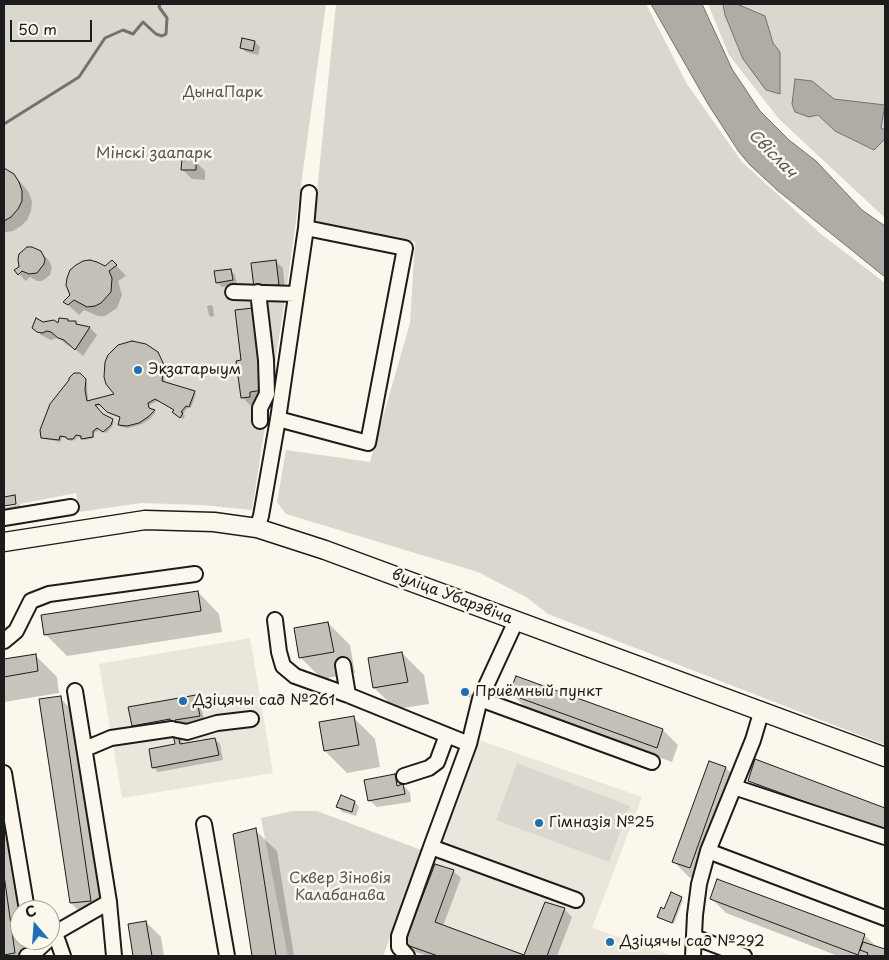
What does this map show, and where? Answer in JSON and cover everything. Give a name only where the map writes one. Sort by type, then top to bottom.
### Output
[{"type":"main road","name":"вуліца Убарэвіча","points":[[4,542],[145,520],[214,522],[257,528],[334,554],[885,757]]},
{"type":"lane","points":[[257,528],[261,516],[278,423],[306,228],[309,193]]},
{"type":"lane","points":[[258,292],[266,360],[267,394],[260,408],[256,424],[278,423],[368,443],[405,248],[306,228]]},
{"type":"lane","points":[[233,292],[296,294]]},
{"type":"lane","points":[[4,518],[71,507]]},
{"type":"lane","points":[[4,641],[16,631],[31,601],[49,594],[195,574]]},
{"type":"lane","points":[[275,620],[279,652],[283,666],[295,676],[348,695],[469,744]]},
{"type":"lane","points":[[406,956],[399,946],[399,936],[469,744],[480,700],[516,621]]},
{"type":"lane","points":[[343,665],[348,695]]},
{"type":"lane","points":[[75,691],[109,902],[114,956]]},
{"type":"lane","points":[[480,700],[652,762]]},
{"type":"lane","points":[[693,956],[698,884],[708,851],[753,740],[761,712]]},
{"type":"lane","points":[[85,749],[111,738],[166,729],[188,732],[217,723],[251,719]]},
{"type":"lane","points":[[404,776],[428,768],[437,762],[447,736]]},
{"type":"lane","points":[[4,772],[25,900]]},
{"type":"lane","points":[[734,787],[885,836]]},
{"type":"lane","points":[[204,824],[227,956]]},
{"type":"lane","points":[[432,847],[576,900]]},
{"type":"lane","points":[[708,851],[885,918]]},
{"type":"lane","points":[[60,932],[109,902]]},
{"type":"lane","points":[[694,936],[744,956]]},
{"type":"shaded area","name":"Дзіцячы сад №261","points":[[250,638],[273,773],[122,798],[99,664]]},
{"type":"shaded area","name":"Гімназія №25","points":[[476,739],[642,797],[592,928],[674,956],[395,956]]},
{"type":"green space","name":"Мінскі заапарк","points":[[4,4],[326,4],[286,293],[252,510],[201,505],[141,503],[79,512],[76,493],[4,507]]},
{"type":"green space","points":[[336,4],[646,4],[687,84],[742,162],[821,234],[885,283],[885,745],[548,614],[526,597],[478,572],[286,514],[277,502],[286,450],[370,462],[410,323],[415,242],[314,221]]},
{"type":"green space","points":[[708,4],[885,4],[885,218],[779,119],[729,55]]},
{"type":"green space","points":[[517,763],[630,806],[609,862],[496,820]]},
{"type":"green space","name":"Сквер Зіновія Калабанава","points":[[292,811],[317,811],[424,851],[383,956],[288,956],[261,818]]},
{"type":"water","name":"Свіслач","points":[[651,4],[702,4],[732,69],[760,111],[789,140],[816,161],[862,210],[885,226],[885,277],[777,190],[750,165],[739,152],[708,104]]},
{"type":"water","points":[[723,4],[737,4],[765,16],[773,43],[780,52],[780,94],[766,90],[743,59],[725,15]]},
{"type":"water","points":[[795,79],[812,81],[834,99],[885,105],[881,128],[885,130],[885,139],[874,150],[835,131],[818,115],[809,117],[795,112],[792,104]]},
{"type":"building","points":[[242,38],[255,41],[253,51],[240,48]]},
{"type":"building","points":[[182,159],[196,159],[196,170],[181,170]]},
{"type":"building","points":[[4,168],[14,174],[19,182],[22,191],[22,201],[11,217],[4,221]]},
{"type":"building","points":[[27,247],[41,251],[45,259],[44,264],[37,273],[29,274],[22,271],[18,275],[14,270],[19,267],[19,254]]},
{"type":"building","points":[[90,260],[105,266],[112,260],[117,265],[109,271],[112,278],[111,292],[101,303],[95,306],[87,307],[74,300],[68,305],[63,302],[70,295],[66,285],[70,270],[83,261]]},
{"type":"building","points":[[276,260],[279,285],[254,288],[251,263]]},
{"type":"building","points":[[231,269],[233,280],[216,283],[214,271]]},
{"type":"building","points":[[253,308],[263,390],[250,392],[250,397],[241,398],[236,361],[241,360],[235,310]]},
{"type":"building","points":[[36,318],[43,322],[54,320],[58,323],[59,318],[68,319],[68,321],[76,321],[76,324],[90,327],[75,350],[51,332],[37,332],[32,328]]},
{"type":"building","points":[[132,341],[146,344],[158,352],[164,365],[162,381],[195,391],[189,407],[186,406],[181,412],[183,413],[180,418],[172,412],[174,410],[155,399],[148,403],[149,408],[155,410],[148,417],[139,423],[127,426],[118,425],[120,417],[107,412],[99,404],[95,405],[103,414],[113,419],[111,425],[103,432],[97,428],[93,431],[93,437],[81,439],[81,436],[76,435],[73,439],[60,436],[59,440],[41,438],[40,430],[50,404],[74,373],[80,373],[86,379],[87,401],[114,394],[106,384],[104,377],[105,362],[108,355],[118,345]]},
{"type":"building","points":[[15,495],[16,504],[4,506],[4,497]]},
{"type":"building","points":[[198,591],[201,611],[44,635],[41,615]]},
{"type":"building","points":[[328,622],[334,652],[299,658],[294,628]]},
{"type":"building","points":[[402,652],[408,682],[373,688],[368,658]]},
{"type":"building","points":[[36,654],[38,671],[4,677],[4,659]]},
{"type":"building","points":[[516,676],[663,729],[657,748],[509,694]]},
{"type":"building","points":[[196,695],[200,716],[175,720],[180,744],[215,738],[219,755],[152,768],[149,749],[175,744],[170,719],[132,726],[128,707]]},
{"type":"building","points":[[61,696],[91,901],[70,903],[39,699]]},
{"type":"building","points":[[354,716],[359,745],[324,751],[319,722]]},
{"type":"building","points":[[755,759],[885,808],[885,831],[748,781]]},
{"type":"building","points":[[709,761],[726,767],[690,868],[672,862]]},
{"type":"building","points":[[395,774],[397,786],[403,784],[405,794],[368,801],[364,780]]},
{"type":"building","points":[[341,795],[355,801],[352,812],[336,807]]},
{"type":"building","points":[[256,828],[276,956],[252,956],[233,834]]},
{"type":"building","points":[[435,864],[454,870],[435,922],[524,955],[545,902],[565,908],[547,956],[438,956],[404,944]]},
{"type":"building","points":[[4,875],[10,918],[10,950],[15,950],[15,953],[4,955]]},
{"type":"building","points":[[717,879],[865,934],[858,955],[710,899]]},
{"type":"building","points":[[671,892],[682,897],[672,923],[657,917],[661,907],[664,909]]},
{"type":"building","points":[[146,921],[152,956],[133,956],[128,924]]},
{"type":"building","points":[[863,942],[885,949],[885,956],[867,956],[868,953],[860,950]]},
{"type":"waterway","points":[[4,124],[79,77],[105,38],[123,30],[133,34],[143,22],[156,34],[162,36],[166,34],[167,18],[159,7],[160,4]]},
{"type":"place","name":"Экзатарыум","points":[[138,370]]},
{"type":"place","name":"Приёмный пункт","points":[[465,692]]},
{"type":"place","name":"Дзіцячы сад №261","points":[[183,701]]},
{"type":"place","name":"Гімназія №25","points":[[539,823]]},
{"type":"place","name":"Дзіцячы сад №292","points":[[610,942]]},
{"type":"park label","name":"ДынаПарк","points":[[223,93]]}]
